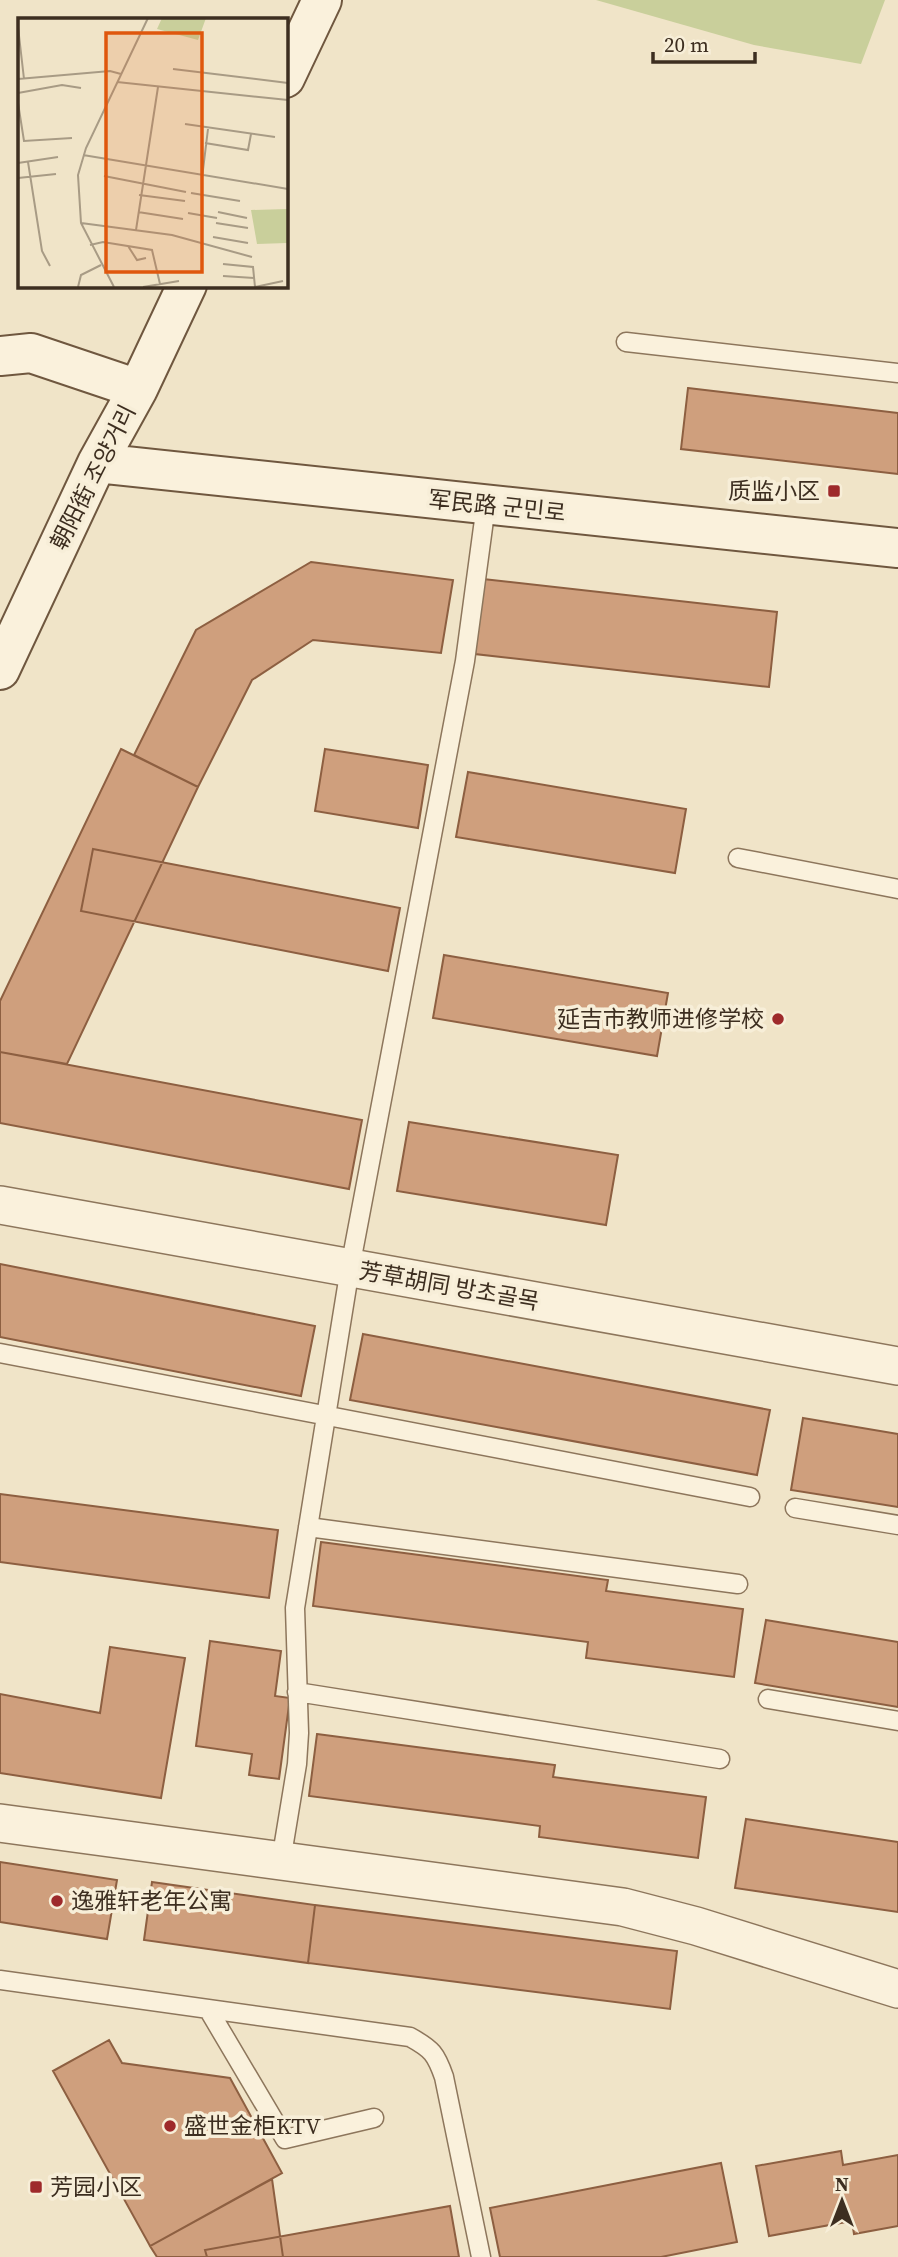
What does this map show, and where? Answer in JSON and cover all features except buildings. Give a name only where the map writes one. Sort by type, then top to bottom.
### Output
[{"type":"street","points":[[287,74],[322,0]]},
{"type":"street","name":"朝阳街 조양거리","points":[[0,670],[97,463],[138,389],[186,287]]},
{"type":"street","points":[[0,356],[31,353],[138,389]]},
{"type":"street","name":"军民路 군민로","points":[[97,463],[898,548]]},
{"type":"street","name":"芳草胡同 방초골목","points":[[0,1205],[898,1366]]},
{"type":"street","points":[[0,1823],[624,1907],[696,1926],[898,1989]]},
{"type":"lane","points":[[626,342],[898,373]]},
{"type":"lane","points":[[281,1861],[297,1764],[299,1733],[295,1608],[350,1268],[465,661],[486,505]]},
{"type":"lane","points":[[738,858],[898,889]]},
{"type":"lane","points":[[0,1353],[750,1497]]},
{"type":"lane","points":[[795,1508],[898,1525]]},
{"type":"lane","points":[[308,1527],[738,1584]]},
{"type":"lane","points":[[297,1692],[720,1759]]},
{"type":"lane","points":[[768,1699],[898,1721]]},
{"type":"lane","points":[[0,1980],[410,2037],[429,2047],[438,2058],[444,2077],[481,2257]]},
{"type":"lane","points":[[208,2009],[285,2138],[374,2118]]},
{"type":"green space","points":[[596,0],[885,0],[861,64],[754,45]]},
{"type":"place","name":"质监小区","points":[[834,491]]},
{"type":"place","name":"延吉市教师进修学校","points":[[778,1019]]},
{"type":"place","name":"逸雅轩老年公寓","points":[[57,1901]]},
{"type":"place","name":"盛世金柜KTV","points":[[170,2126]]},
{"type":"place","name":"芳园小区","points":[[36,2187]]}]
